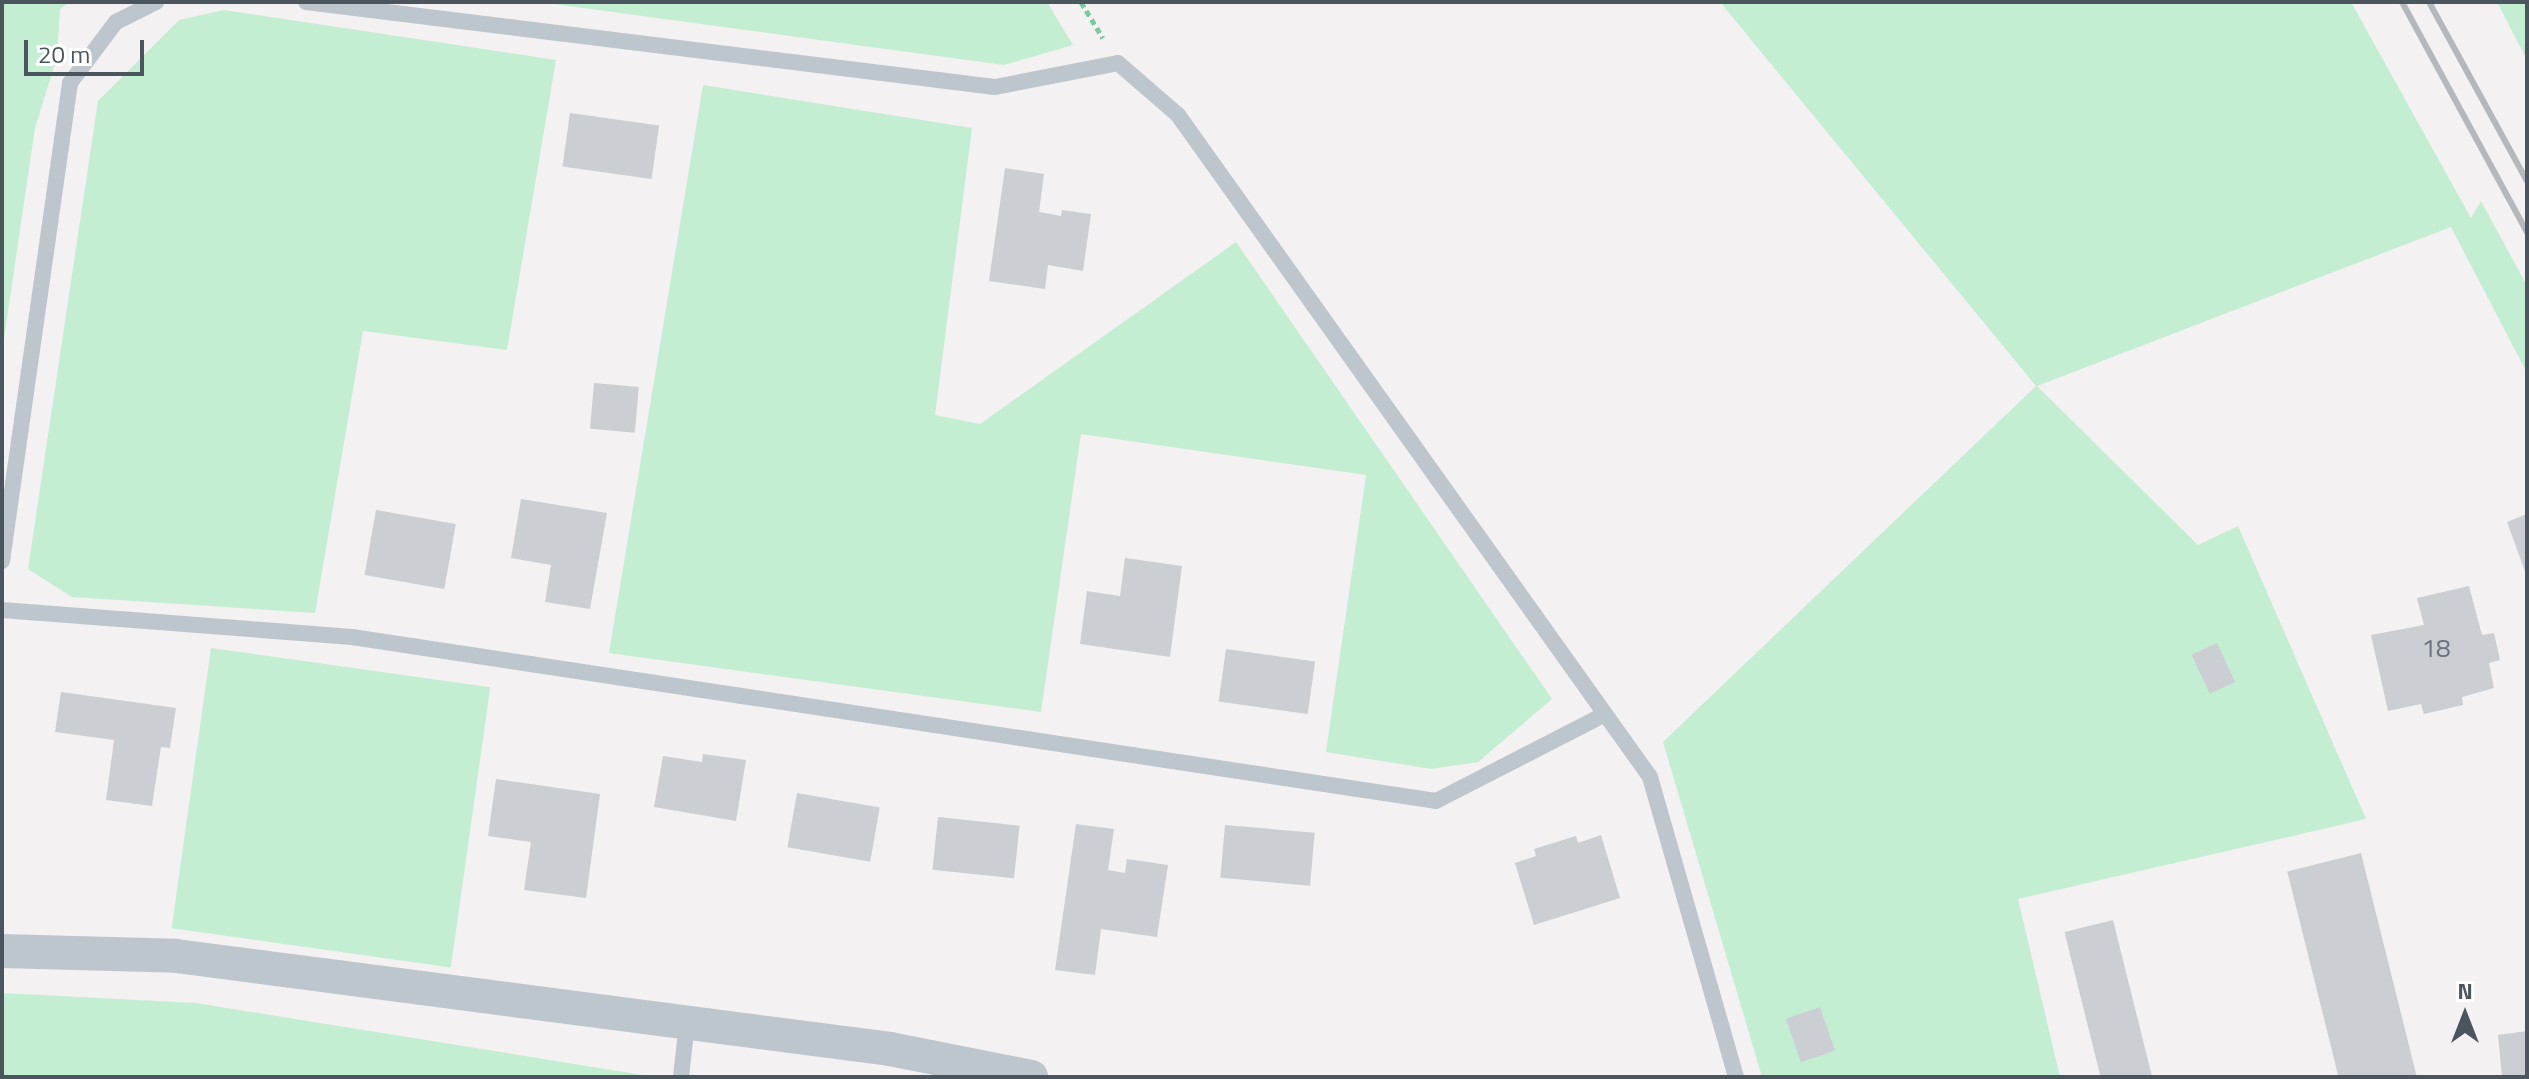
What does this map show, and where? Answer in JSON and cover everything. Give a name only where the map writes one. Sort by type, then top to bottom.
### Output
[{"type":"street","points":[[2,951],[176,956],[890,1049],[1031,1077]]},
{"type":"lane","points":[[2,561],[70,83],[116,22],[156,2]]},
{"type":"lane","points":[[306,2],[995,87],[1118,63],[1178,115],[1650,777],[1736,1077]]},
{"type":"lane","points":[[2,610],[352,637],[1436,801],[1603,715]]},
{"type":"lane","points":[[681,1077],[687,1023]]},
{"type":"path","points":[[1081,2],[1118,63]]},
{"type":"green space","points":[[2,2],[70,2],[60,9],[57,57],[35,128],[2,352]]},
{"type":"green space","points":[[539,2],[1047,2],[1073,45],[1004,65]]},
{"type":"green space","points":[[1720,2],[2351,2],[2471,218],[2481,201],[2527,286],[2527,373],[2451,227],[2037,386],[2198,545],[2238,526],[2366,819],[2018,899],[2060,1077],[1762,1077],[1663,742],[2036,386]]},
{"type":"green space","points":[[2497,2],[2527,2],[2527,60]]},
{"type":"green space","points":[[224,10],[556,60],[507,350],[363,331],[315,613],[72,597],[28,569],[98,101],[179,20]]},
{"type":"green space","points":[[703,85],[972,128],[935,415],[980,424],[1236,242],[1552,699],[1478,762],[1431,769],[1326,752],[1366,475],[1081,434],[1041,712],[609,653]]},
{"type":"green space","points":[[211,648],[490,687],[451,967],[172,928]]},
{"type":"green space","points":[[2,993],[196,1003],[655,1077],[2,1077]]},
{"type":"building","points":[[570,113],[659,126],[652,179],[562,166]]},
{"type":"building","points":[[1005,168],[1044,174],[1039,212],[1061,216],[1062,210],[1091,214],[1083,271],[1048,265],[1045,289],[989,281]]},
{"type":"building","points":[[594,383],[639,387],[635,433],[590,429]]},
{"type":"building","points":[[521,499],[607,513],[590,609],[545,602],[551,565],[511,558]]},
{"type":"building","points":[[376,510],[456,524],[444,589],[365,575]]},
{"type":"building","points":[[2527,514],[2527,577],[2507,522]]},
{"type":"building","points":[[1125,558],[1182,566],[1170,657],[1080,644],[1087,591],[1120,596]]},
{"type":"building","points":[[2469,586],[2482,635],[2494,633],[2500,660],[2489,663],[2494,688],[2462,697],[2463,705],[2424,714],[2421,704],[2388,711],[2371,635],[2424,625],[2417,598]]},
{"type":"building","points":[[2217,643],[2235,682],[2210,694],[2192,655]]},
{"type":"building","points":[[1226,649],[1315,662],[1308,714],[1219,701]]},
{"type":"building","points":[[61,692],[176,708],[170,748],[161,747],[152,806],[106,800],[114,740],[55,732]]},
{"type":"building","points":[[703,754],[746,760],[736,821],[654,807],[663,756],[702,762]]},
{"type":"building","points":[[496,779],[600,794],[586,898],[524,890],[531,842],[488,836]]},
{"type":"building","points":[[797,793],[880,808],[870,862],[787,847]]},
{"type":"building","points":[[938,817],[1020,826],[1014,878],[932,870]]},
{"type":"building","points":[[1076,824],[1114,829],[1108,870],[1125,873],[1127,859],[1168,865],[1157,937],[1101,929],[1095,975],[1055,970]]},
{"type":"building","points":[[1225,825],[1315,833],[1310,886],[1220,878]]},
{"type":"building","points":[[1601,835],[1620,898],[1534,925],[1515,863],[1536,856],[1534,849],[1576,836],[1578,843]]},
{"type":"building","points":[[2361,853],[2417,1077],[2339,1077],[2287,871]]},
{"type":"building","points":[[2113,920],[2152,1077],[2101,1077],[2064,932]]},
{"type":"building","points":[[1820,1007],[1835,1050],[1801,1062],[1786,1019]]},
{"type":"building","points":[[2527,1031],[2527,1077],[2502,1077],[2498,1035]]},
{"type":"railway","points":[[2402,2],[2527,232]]},
{"type":"railway","points":[[2429,2],[2527,181]]}]
